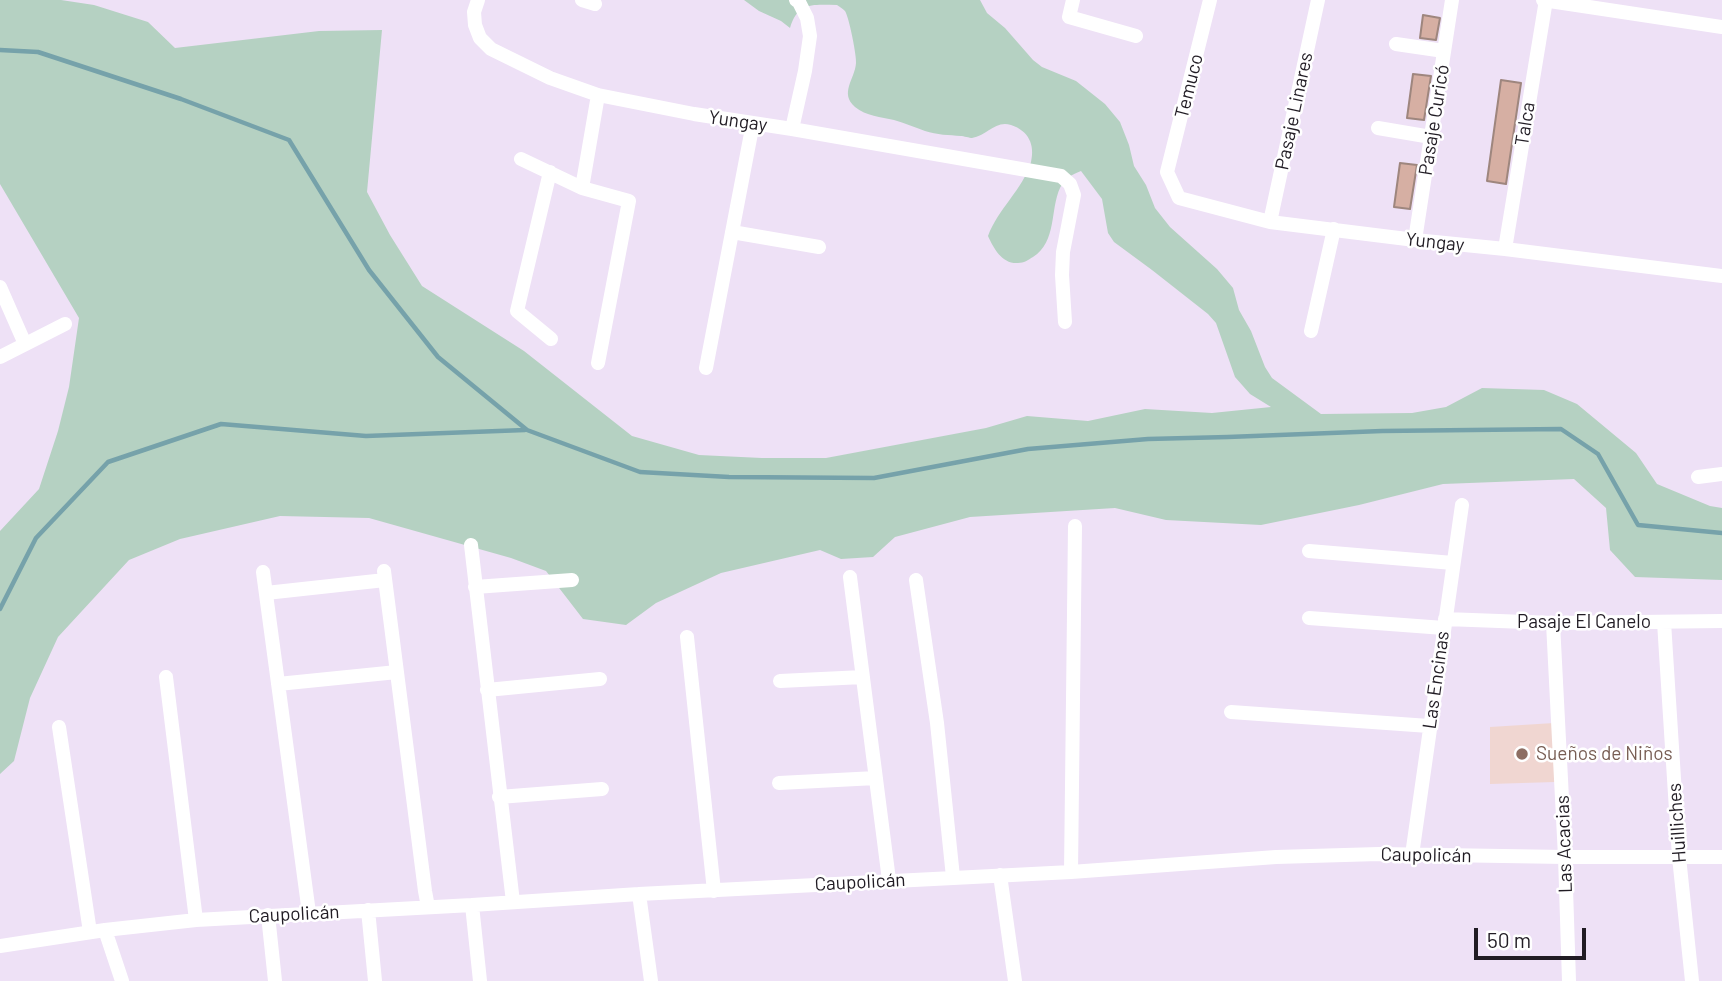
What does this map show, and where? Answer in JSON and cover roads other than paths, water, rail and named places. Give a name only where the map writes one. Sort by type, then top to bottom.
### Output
[{"type":"street","name":"Yungay","points":[[478,0],[474,12],[475,25],[480,38],[491,49],[550,78],[598,95],[694,114],[1055,173],[1066,179],[1074,195],[1063,252],[1062,299],[1065,322]]},
{"type":"street","points":[[792,129],[810,36],[807,18],[796,0]]},
{"type":"street","points":[[1073,0],[1069,16],[1136,36]]},
{"type":"street","name":"Temuco","points":[[1167,172],[1210,0]]},
{"type":"street","name":"Pasaje Linares","points":[[1270,222],[1318,0]]},
{"type":"street","name":"Pasaje Curicó","points":[[1415,240],[1452,0]]},
{"type":"street","points":[[1545,0],[1722,27]]},
{"type":"street","name":"Talca","points":[[1505,248],[1545,0]]},
{"type":"street","points":[[1396,44],[1444,51]]},
{"type":"street","points":[[582,188],[598,95]]},
{"type":"street","points":[[706,368],[753,123]]},
{"type":"street","points":[[1378,128],[1431,137]]},
{"type":"street","points":[[521,159],[582,188],[629,201],[598,363]]},
{"type":"street","points":[[550,172],[517,311],[551,339]]},
{"type":"street","name":"Yungay","points":[[1167,172],[1179,198],[1270,222],[1722,276]]},
{"type":"street","points":[[1311,331],[1334,229]]},
{"type":"street","points":[[732,232],[818,247]]},
{"type":"street","points":[[0,287],[25,344]]},
{"type":"street","points":[[0,357],[65,324]]},
{"type":"street","points":[[1699,477],[1722,474]]},
{"type":"street","name":"Las Encinas","points":[[1412,855],[1462,505]]},
{"type":"street","points":[[1071,872],[1075,526]]},
{"type":"street","points":[[471,545],[513,902]]},
{"type":"street","points":[[1309,551],[1453,563]]},
{"type":"street","points":[[263,572],[309,913]]},
{"type":"street","points":[[266,593],[384,575],[428,907]]},
{"type":"street","points":[[850,577],[889,880]]},
{"type":"street","points":[[475,587],[572,580]]},
{"type":"street","points":[[916,580],[937,723],[953,877]]},
{"type":"street","name":"Pasaje El Canelo","points":[[1309,618],[1444,624],[1722,621]]},
{"type":"street","name":"Huilliches","points":[[1664,622],[1679,857],[1692,981]]},
{"type":"street","name":"Las Acacias","points":[[1553,623],[1569,981]]},
{"type":"street","points":[[687,637],[714,891]]},
{"type":"street","points":[[278,684],[397,672]]},
{"type":"street","points":[[166,677],[196,920]]},
{"type":"street","points":[[780,681],[863,677]]},
{"type":"street","points":[[487,690],[600,679]]},
{"type":"street","points":[[1231,712],[1429,726]]},
{"type":"street","points":[[59,727],[90,932]]},
{"type":"street","points":[[779,783],[876,778]]},
{"type":"street","points":[[499,797],[602,789]]},
{"type":"street","name":"Caupolicán","points":[[0,946],[196,920],[1071,872],[1276,857],[1379,854],[1722,857]]},
{"type":"street","points":[[1000,875],[1015,981]]},
{"type":"street","points":[[639,894],[650,981]]},
{"type":"street","points":[[472,905],[480,981]]},
{"type":"street","points":[[368,910],[375,981]]},
{"type":"street","points":[[268,915],[275,981]]},
{"type":"street","points":[[106,930],[122,981]]},
{"type":"waterway","points":[[0,50],[38,52],[181,99],[289,140],[369,270],[438,357],[527,430],[640,472],[729,477],[874,478],[1028,449],[1148,439],[1382,431],[1561,429],[1598,454],[1638,525],[1722,533]]},
{"type":"waterway","points":[[0,609],[36,538],[108,462],[221,424],[366,436],[525,430]]},
{"type":"place","name":"Sueños de Niños","points":[[1522,754]]}]
